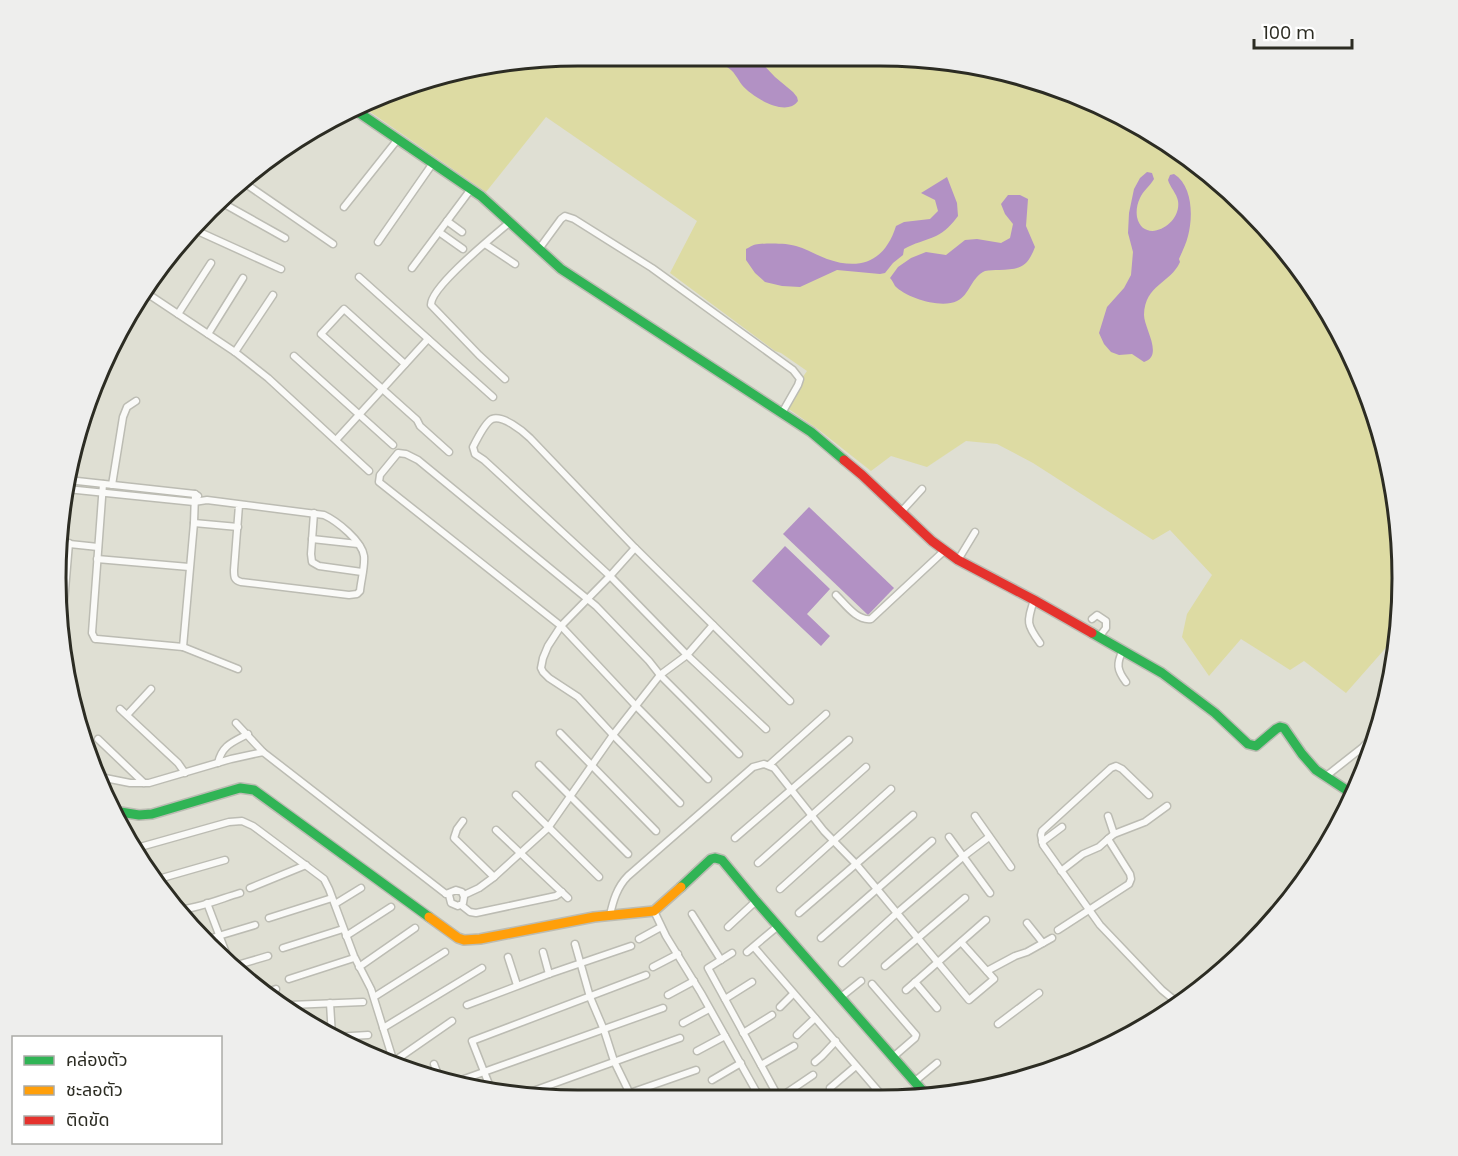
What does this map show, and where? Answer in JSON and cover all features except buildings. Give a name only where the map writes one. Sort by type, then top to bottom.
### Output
[{"type":"street","points":[[362,115],[471,189],[561,269],[811,432],[958,561],[1034,600],[1172,680],[1215,713],[1248,744],[1256,746],[1274,729],[1284,728],[1308,762],[1325,777],[1346,790]]},
{"type":"street","points":[[344,207],[398,140]]},
{"type":"street","points":[[378,242],[433,164]]},
{"type":"street","points":[[249,186],[333,244]]},
{"type":"street","points":[[412,268],[471,189]]},
{"type":"street","points":[[227,205],[285,238]]},
{"type":"street","points":[[539,249],[565,216],[652,268],[793,369],[800,379],[782,413]]},
{"type":"street","points":[[447,221],[462,232]]},
{"type":"street","points":[[505,379],[457,333],[431,306],[430,302],[459,267],[510,222]]},
{"type":"street","points":[[201,232],[281,269]]},
{"type":"street","points":[[439,232],[463,249]]},
{"type":"street","points":[[485,244],[515,264]]},
{"type":"street","points":[[178,314],[211,263]]},
{"type":"street","points":[[360,277],[493,397]]},
{"type":"street","points":[[208,334],[243,278]]},
{"type":"street","points":[[152,294],[235,352],[268,378],[369,471]]},
{"type":"street","points":[[235,352],[273,295]]},
{"type":"street","points":[[405,364],[344,309],[321,334],[417,420],[420,426],[449,452]]},
{"type":"street","points":[[336,440],[428,339]]},
{"type":"street","points":[[294,356],[393,445]]},
{"type":"street","points":[[112,485],[123,417],[127,407],[136,401]]},
{"type":"street","points":[[766,729],[687,655],[610,576],[476,454],[472,447],[489,422],[496,418],[523,431],[635,549],[790,701]]},
{"type":"street","points":[[708,779],[561,626],[379,482],[380,475],[398,453],[418,460],[596,606],[660,675],[739,754]]},
{"type":"street","points":[[75,481],[195,494],[207,500]]},
{"type":"street","points":[[103,484],[92,633],[95,639],[183,647],[238,669]]},
{"type":"street","points":[[901,512],[922,489]]},
{"type":"street","points":[[74,490],[194,502],[207,500],[324,515],[333,519],[363,552],[360,591],[353,596],[241,582],[234,578],[239,505]]},
{"type":"street","points":[[183,647],[195,494]]},
{"type":"street","points":[[314,513],[310,559],[312,562],[319,566],[362,572]]},
{"type":"street","points":[[194,523],[238,527]]},
{"type":"street","points":[[958,561],[975,532]]},
{"type":"street","points":[[312,538],[358,544]]},
{"type":"street","points":[[66,578],[69,543],[98,547]]},
{"type":"street","points":[[635,549],[561,626],[543,658],[541,668],[543,672],[578,697],[680,803]]},
{"type":"street","points":[[836,595],[858,617],[872,619],[944,551]]},
{"type":"street","points":[[97,559],[189,567]]},
{"type":"street","points":[[1034,600],[1028,621],[1031,631],[1040,643]]},
{"type":"street","points":[[1092,619],[1096,615],[1106,621],[1106,628],[1099,637]]},
{"type":"street","points":[[464,895],[494,877],[548,828],[613,735],[660,675],[687,655],[713,625]]},
{"type":"street","points":[[1123,650],[1118,664],[1120,674],[1126,682]]},
{"type":"street","points":[[127,715],[151,689]]},
{"type":"street","points":[[120,709],[178,763],[185,773]]},
{"type":"street","points":[[769,765],[826,714]]},
{"type":"street","points":[[236,723],[263,752],[449,895],[449,901],[453,905],[461,905],[470,912],[476,913],[556,896],[562,892]]},
{"type":"street","points":[[560,733],[656,831]]},
{"type":"street","points":[[218,762],[226,746],[248,734]]},
{"type":"street","points":[[98,739],[144,783]]},
{"type":"street","points":[[735,838],[849,740]]},
{"type":"street","points":[[1325,777],[1364,746]]},
{"type":"street","points":[[107,778],[130,783],[156,781],[218,762],[263,752]]},
{"type":"street","points":[[610,915],[614,898],[628,876],[753,767],[764,764],[774,768],[833,841],[878,889],[969,1000],[993,981],[993,978],[961,942]]},
{"type":"street","points":[[539,765],[628,854]]},
{"type":"street","points":[[1149,795],[1122,768],[1116,766],[1042,831],[1041,835],[1043,845],[1088,910],[1125,952],[1172,998]]},
{"type":"street","points":[[758,863],[866,767]]},
{"type":"street","points":[[123,812],[145,815],[240,788],[254,790],[458,938],[473,941],[594,917],[654,911],[711,859],[722,860],[918,1089]]},
{"type":"street","points":[[780,889],[891,789]]},
{"type":"street","points":[[516,795],[599,877]]},
{"type":"street","points":[[1061,871],[1083,854],[1099,847],[1111,836],[1145,822],[1167,806]]},
{"type":"street","points":[[800,913],[914,814]]},
{"type":"street","points":[[975,816],[1011,867]]},
{"type":"street","points":[[1058,930],[1131,882],[1130,874],[1111,836],[1108,816]]},
{"type":"street","points":[[142,846],[229,822],[242,821],[253,826],[324,879],[354,958],[374,997],[391,1055]]},
{"type":"street","points":[[463,821],[454,838],[494,877]]},
{"type":"street","points":[[1042,842],[1062,827]]},
{"type":"street","points":[[496,830],[568,898]]},
{"type":"street","points":[[949,837],[990,893]]},
{"type":"street","points":[[842,963],[897,913],[989,837]]},
{"type":"street","points":[[821,938],[932,841]]},
{"type":"street","points":[[163,878],[225,860]]},
{"type":"street","points":[[250,888],[306,865]]},
{"type":"street","points":[[269,918],[333,901],[361,888]]},
{"type":"street","points":[[446,894],[456,890],[462,892],[465,899],[461,905]]},
{"type":"street","points":[[186,908],[240,893]]},
{"type":"street","points":[[885,966],[965,898]]},
{"type":"street","points":[[728,927],[756,901]]},
{"type":"street","points":[[207,903],[223,947]]},
{"type":"street","points":[[346,936],[391,908]]},
{"type":"street","points":[[654,911],[661,927],[755,1090]]},
{"type":"street","points":[[692,914],[721,960]]},
{"type":"street","points":[[906,990],[986,920]]},
{"type":"street","points":[[1027,923],[1042,943]]},
{"type":"street","points":[[214,938],[255,925]]},
{"type":"street","points":[[747,952],[778,926]]},
{"type":"street","points":[[639,939],[661,927]]},
{"type":"street","points":[[283,948],[343,928]]},
{"type":"street","points":[[359,967],[415,928]]},
{"type":"street","points":[[987,970],[1052,938]]},
{"type":"street","points":[[575,944],[590,997],[628,1090]]},
{"type":"street","points":[[467,1005],[517,985],[631,946]]},
{"type":"street","points":[[754,947],[876,1089]]},
{"type":"street","points":[[374,997],[445,952]]},
{"type":"street","points":[[543,952],[549,974]]},
{"type":"street","points":[[732,953],[708,968],[774,1090]]},
{"type":"street","points":[[653,967],[678,954]]},
{"type":"street","points":[[241,964],[268,956]]},
{"type":"street","points":[[508,957],[517,985]]},
{"type":"street","points":[[289,979],[354,958]]},
{"type":"street","points":[[383,1028],[482,968]]},
{"type":"street","points":[[488,1082],[472,1041],[646,975]]},
{"type":"street","points":[[668,995],[694,981]]},
{"type":"street","points":[[841,997],[861,981]]},
{"type":"street","points":[[725,999],[752,982]]},
{"type":"street","points":[[915,982],[937,1008]]},
{"type":"street","points":[[872,984],[916,1035],[893,1057]]},
{"type":"street","points":[[998,1024],[1039,993]]},
{"type":"street","points":[[780,1007],[794,994]]},
{"type":"street","points":[[295,1005],[363,1002]]},
{"type":"street","points":[[330,1004],[332,1026]]},
{"type":"street","points":[[468,1078],[663,1008]]},
{"type":"street","points":[[683,1023],[710,1009]]},
{"type":"street","points":[[743,1033],[772,1015]]},
{"type":"street","points":[[797,1035],[815,1018]]},
{"type":"street","points":[[401,1059],[452,1021]]},
{"type":"street","points":[[350,1036],[368,1035]]},
{"type":"street","points":[[698,1051],[725,1036]]},
{"type":"street","points":[[540,1089],[680,1038]]},
{"type":"street","points":[[815,1062],[836,1041]]},
{"type":"street","points":[[761,1065],[794,1046]]},
{"type":"street","points":[[712,1080],[741,1063]]},
{"type":"street","points":[[914,1082],[937,1063]]},
{"type":"street","points":[[434,1064],[436,1070]]},
{"type":"street","points":[[830,1088],[856,1066]]},
{"type":"street","points":[[648,1090],[696,1070]]},
{"type":"street","points":[[792,1090],[813,1075]]},
{"type":"shaded area","points":[[578,66],[880,66],[947,70],[1013,83],[1076,105],[1106,119],[1164,152],[1218,193],[1265,240],[1306,294],[1323,322],[1353,382],[1365,413],[1382,478],[1391,545],[1391,611],[1388,645],[1346,693],[1304,661],[1290,670],[1241,639],[1209,676],[1182,637],[1187,614],[1212,575],[1170,530],[1153,540],[1033,463],[997,444],[966,441],[927,467],[891,456],[871,471],[783,405],[807,371],[775,351],[670,273],[697,221],[546,117],[486,192],[369,111],[445,83],[511,70]]},
{"type":"shaded area","points":[[725,66],[765,66],[793,92],[798,101],[793,106],[786,107],[769,104],[747,90]]},
{"type":"shaded area","points":[[1147,172],[1152,173],[1154,179],[1138,203],[1137,217],[1141,225],[1146,230],[1154,231],[1161,229],[1174,218],[1178,210],[1178,201],[1168,180],[1170,175],[1174,174],[1185,186],[1188,194],[1191,220],[1180,262],[1176,269],[1153,290],[1145,305],[1145,321],[1153,348],[1150,359],[1144,362],[1132,354],[1119,355],[1111,352],[1099,333],[1107,307],[1124,288],[1131,275],[1133,252],[1128,233],[1129,213],[1134,189],[1140,178]]},
{"type":"shaded area","points":[[947,177],[957,203],[958,216],[948,228],[939,234],[904,249],[903,255],[885,273],[837,270],[800,287],[782,286],[765,282],[746,260],[746,249],[755,244],[773,243],[796,246],[839,262],[851,264],[870,260],[885,248],[896,226],[904,222],[930,219],[938,211],[935,200],[921,193]]},
{"type":"shaded area","points":[[1008,195],[1020,195],[1028,199],[1026,226],[1035,247],[1026,263],[1018,268],[985,271],[977,277],[965,295],[950,303],[924,301],[908,295],[895,286],[890,278],[898,267],[911,258],[926,252],[946,255],[965,240],[977,239],[1001,243],[1010,238],[1013,224],[1001,204]]},
{"type":"shaded area","points":[[809,507],[894,588],[868,615],[783,534]]},
{"type":"shaded area","points":[[785,546],[830,589],[807,614],[830,636],[821,646],[752,581]]},
{"type":"traffic: fast","points":[[362,115],[481,196],[561,269],[811,432],[844,460]]},
{"type":"traffic: fast","points":[[1092,633],[1162,673],[1215,713],[1248,744],[1256,746],[1276,729],[1284,728],[1316,770],[1346,790]]},
{"type":"traffic: fast","points":[[124,813],[152,814],[240,788],[254,790],[429,917]]},
{"type":"traffic: fast","points":[[681,887],[711,859],[722,860],[920,1088]]},
{"type":"traffic: slow","points":[[429,917],[458,938],[480,939],[594,917],[654,911],[681,887]]},
{"type":"traffic: jam","points":[[844,460],[932,541],[958,560],[1092,633]]}]
